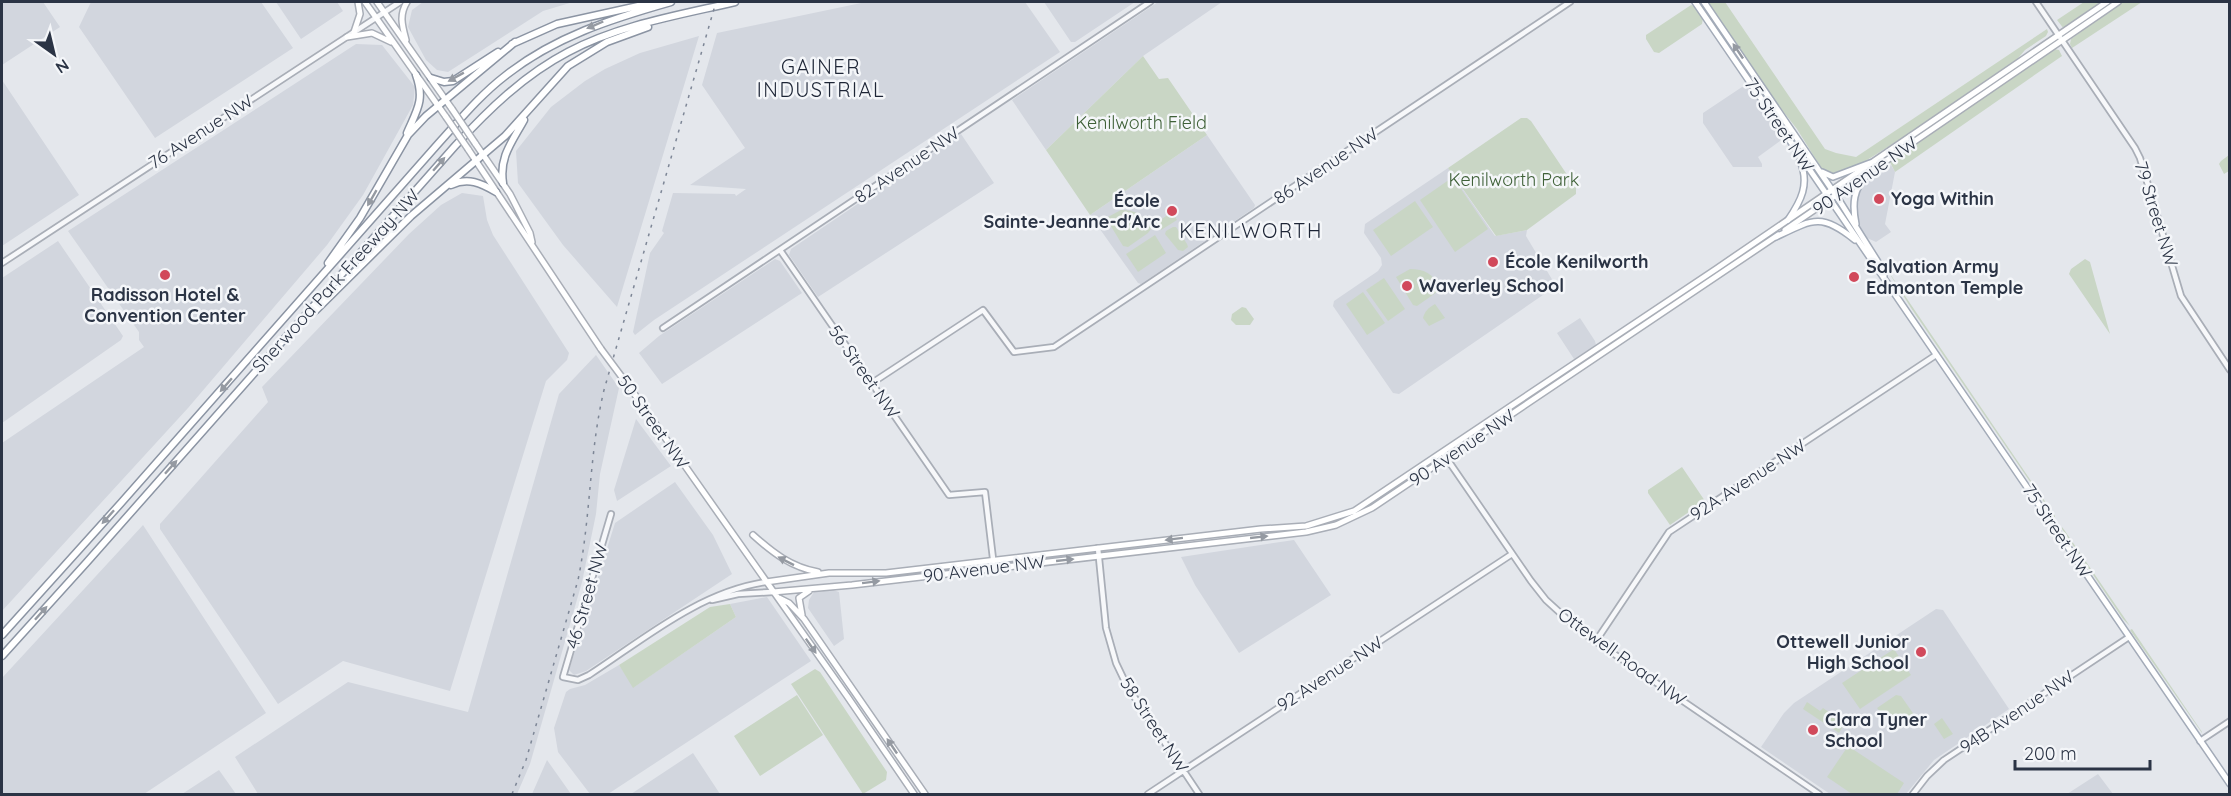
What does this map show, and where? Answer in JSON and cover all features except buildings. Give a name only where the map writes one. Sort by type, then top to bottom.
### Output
[{"type":"highway","points":[[430,78],[444,82],[453,81],[515,42],[557,24],[656,2]]},
{"type":"highway","name":"Sherwood Park Freeway NW","points":[[2,635],[469,110],[504,76],[567,37],[606,21],[670,2]]},
{"type":"highway","name":"Sherwood Park Freeway NW","points":[[2,656],[471,129],[519,84],[567,52],[592,41],[685,13],[735,2]]},
{"type":"highway","points":[[303,318],[316,310],[391,236],[505,136],[568,66],[594,48],[620,36],[685,13]]},
{"type":"highway","points":[[400,147],[417,124],[515,42]]},
{"type":"highway","points":[[320,278],[360,218],[400,147],[422,94],[416,75]]},
{"type":"highway","points":[[503,183],[501,169],[506,149],[528,112]]},
{"type":"highway","points":[[443,189],[464,181],[481,183],[496,192]]},
{"type":"main road","points":[[354,32],[360,14],[358,2]]},
{"type":"main road","name":"50 Street NW","points":[[365,2],[533,244],[601,348],[914,795]]},
{"type":"main road","name":"50 Street NW","points":[[377,2],[503,183],[526,224],[533,244]]},
{"type":"main road","points":[[407,2],[403,9],[402,19],[408,44]]},
{"type":"main road","name":"75 Street NW","points":[[1695,2],[2229,784]]},
{"type":"main road","name":"75 Street NW","points":[[1704,2],[1857,228],[1883,270],[1884,277]]},
{"type":"main road","name":"90 Avenue NW","points":[[773,592],[813,589],[1098,548],[1306,526],[1364,505],[1776,237],[2060,38],[2107,2]]},
{"type":"main road","name":"90 Avenue NW","points":[[766,582],[825,573],[886,573],[1099,556],[1306,532],[1327,528],[1366,512],[1444,455],[1870,163],[2118,2]]},
{"type":"main road","points":[[347,37],[372,33],[394,44]]},
{"type":"main road","points":[[1788,220],[1799,204],[1805,182],[1803,168],[1795,149]]},
{"type":"main road","points":[[1818,169],[1826,176],[1833,177],[1870,163]]},
{"type":"main road","points":[[1857,228],[1854,198],[1859,183],[1868,174]]},
{"type":"main road","points":[[1776,237],[1803,224],[1818,221],[1833,224],[1859,243]]},
{"type":"main road","points":[[753,536],[782,559],[796,566],[825,573]]},
{"type":"main road","points":[[804,619],[799,606],[799,598],[813,589]]},
{"type":"main road","name":"50 Street NW","points":[[778,598],[789,603],[804,619],[925,795]]},
{"type":"street","name":"76 Avenue NW","points":[[2,263],[400,2]]},
{"type":"street","name":"82 Avenue NW","points":[[663,328],[1150,2]]},
{"type":"street","name":"86 Avenue NW","points":[[872,383],[983,310],[1014,352],[1046,349],[1074,334],[1570,2]]},
{"type":"street","name":"79 Street NW","points":[[2036,2],[2140,158],[2181,296],[2229,370]]},
{"type":"street","name":"56 Street NW","points":[[780,250],[949,495],[985,492],[993,564]]},
{"type":"street","name":"92A Avenue NW","points":[[1596,641],[1669,532],[1936,354]]},
{"type":"street","name":"Ottewell Road NW","points":[[1444,455],[1546,600],[1567,621],[1819,795]]},
{"type":"street","name":"46 Street NW","points":[[563,678],[611,514]]},
{"type":"street","name":"58 Street NW","points":[[1098,548],[1106,628],[1113,655],[1127,686],[1199,795]]},
{"type":"street","name":"92 Avenue NW","points":[[1148,795],[1512,554]]},
{"type":"street","name":"90 Avenue NW","points":[[563,678],[578,680],[589,675],[698,604],[719,594],[766,582]]},
{"type":"street","name":"90 Avenue NW","points":[[698,604],[738,594],[773,592]]},
{"type":"street","name":"94B Avenue NW","points":[[1913,795],[1944,760],[2129,637]]},
{"type":"street","points":[[2200,741],[2229,721]]},
{"type":"shaded area","points":[[2,2],[43,2],[60,27],[2,65]]},
{"type":"shaded area","points":[[91,2],[261,2],[293,48],[155,138],[79,27]]},
{"type":"shaded area","points":[[276,2],[337,2],[343,11],[301,39]]},
{"type":"shaded area","points":[[423,2],[573,2],[543,11],[448,72],[437,70],[426,60],[408,27],[412,10]]},
{"type":"shaded area","points":[[866,2],[1025,2],[1060,52],[654,320],[635,335],[633,332],[650,253],[664,233],[662,231],[673,193],[735,194],[736,196],[746,189],[690,185],[745,148],[702,85],[717,33]]},
{"type":"shaded area","points":[[1044,2],[1135,2],[1075,42],[1071,42]]},
{"type":"shaded area","points":[[1158,2],[1222,2],[1143,56],[1046,150],[1012,100]]},
{"type":"shaded area","points":[[699,36],[617,307],[563,245],[518,183],[516,151],[551,107],[585,81],[640,53]]},
{"type":"shaded area","points":[[356,44],[382,45],[415,87],[413,105],[363,195],[327,245],[188,408],[2,611],[2,443],[144,347],[139,340],[139,332],[68,231]]},
{"type":"shaded area","points":[[2,80],[79,195],[2,246]]},
{"type":"shaded area","points":[[1742,87],[1750,88],[1784,138],[1758,157],[1762,167],[1733,167],[1703,123],[1703,113]]},
{"type":"shaded area","points":[[961,134],[994,183],[818,297],[789,255],[791,249]]},
{"type":"shaded area","name":"École Sainte-Jeanne-d'Arc","points":[[1207,135],[1255,205],[1254,208],[1141,284],[1138,283],[1090,215]]},
{"type":"shaded area","points":[[1891,165],[1895,172],[1885,224],[1891,232],[1876,242],[1865,237],[1857,220],[1856,204],[1859,188]]},
{"type":"shaded area","name":"Waverley School","points":[[1448,168],[1495,236],[1527,230],[1526,236],[1556,286],[1399,394],[1393,393],[1333,306],[1334,301],[1378,271],[1382,265],[1381,258],[1364,233],[1365,224]]},
{"type":"shaded area","points":[[462,193],[483,196],[487,220],[493,235],[569,353],[567,360],[546,381],[450,691],[343,661],[278,704],[160,529],[160,524],[268,402],[262,387],[409,234],[441,205]]},
{"type":"shaded area","points":[[58,241],[123,336],[121,340],[2,423],[2,278]]},
{"type":"shaded area","points":[[775,259],[780,261],[802,293],[662,384],[639,353],[659,336]]},
{"type":"shaded area","points":[[1580,318],[1596,345],[1579,358],[1574,359],[1557,333]]},
{"type":"shaded area","points":[[596,355],[619,388],[600,474],[596,514],[582,582],[530,764],[517,794],[258,794],[235,757],[348,682],[468,712],[559,394]]},
{"type":"shaded area","points":[[636,419],[671,466],[617,501],[614,490]]},
{"type":"shaded area","points":[[675,482],[713,535],[732,574],[586,671],[574,675],[569,670],[615,523]]},
{"type":"shaded area","points":[[143,525],[266,713],[144,794],[2,794],[2,678]]},
{"type":"shaded area","points":[[1294,540],[1331,595],[1239,653],[1195,585],[1181,557]]},
{"type":"shaded area","points":[[833,590],[839,592],[844,639],[834,646],[808,608],[809,600],[814,592]]},
{"type":"shaded area","points":[[767,597],[811,661],[608,794],[590,794],[558,752],[554,728],[566,692],[585,685],[619,665],[634,687],[736,617],[730,604]]},
{"type":"shaded area","name":"Ottewell Junior High School","points":[[1936,609],[1943,610],[2009,709],[1934,760],[1906,794],[1830,794],[1761,747],[1784,713],[1794,703]]},
{"type":"shaded area","points":[[693,753],[720,794],[631,794]]},
{"type":"shaded area","points":[[547,760],[571,794],[532,794]]},
{"type":"shaded area","points":[[219,770],[236,794],[182,794]]},
{"type":"shaded area","points":[[2098,774],[2113,794],[2067,794]]},
{"type":"green space","points":[[1708,2],[1725,2],[1825,149],[1856,157],[2047,29],[2048,32],[2046,36],[2025,50],[2014,63],[1921,126],[1856,167],[1832,175],[1823,171],[1797,129]]},
{"type":"green space","points":[[2084,2],[2104,2],[2064,29],[2057,20]]},
{"type":"green space","points":[[2122,2],[2142,2],[2072,48],[2071,39]]},
{"type":"green space","points":[[1691,5],[1695,6],[1703,18],[1702,24],[1659,53],[1654,52],[1646,35]]},
{"type":"green space","points":[[2054,49],[2059,50],[2062,56],[1895,172],[1890,162]]},
{"type":"green space","name":"Kenilworth Field","points":[[1143,56],[1159,79],[1168,78],[1207,135],[1090,215],[1046,150]]},
{"type":"green space","name":"Kenilworth Park","points":[[1521,118],[1531,121],[1576,188],[1576,194],[1527,230],[1496,236],[1448,168]]},
{"type":"green space","points":[[2229,155],[2229,171],[2224,174],[2219,164]]},
{"type":"green space","points":[[1453,177],[1488,229],[1455,252],[1420,200]]},
{"type":"green space","points":[[1415,201],[1433,227],[1391,256],[1373,230]]},
{"type":"green space","points":[[1121,210],[1139,214],[1151,229],[1128,247],[1123,246],[1106,218]]},
{"type":"green space","points":[[1172,212],[1177,220],[1161,230],[1156,223]]},
{"type":"green space","points":[[1176,227],[1187,244],[1188,247],[1183,251],[1178,250],[1165,234]]},
{"type":"green space","points":[[1155,235],[1166,253],[1138,272],[1126,254]]},
{"type":"green space","points":[[2085,259],[2090,262],[2110,334],[2069,274],[2071,269]]},
{"type":"green space","points":[[1886,268],[2055,516],[2055,518],[1911,308]]},
{"type":"green space","points":[[1410,269],[1428,273],[1440,288],[1417,306],[1413,305],[1396,277]]},
{"type":"green space","points":[[1384,278],[1405,309],[1388,321],[1366,290]]},
{"type":"green space","points":[[1363,292],[1385,323],[1367,335],[1346,304]]},
{"type":"green space","points":[[1435,304],[1445,318],[1429,326],[1423,318],[1427,310]]},
{"type":"green space","points":[[1242,307],[1246,308],[1254,319],[1250,325],[1236,325],[1231,320],[1232,314]]},
{"type":"green space","points":[[1682,467],[1705,501],[1670,525],[1648,490]]},
{"type":"green space","points":[[2062,527],[2130,626],[2123,619]]},
{"type":"green space","points":[[730,604],[736,617],[633,688],[619,665],[710,607]]},
{"type":"green space","points":[[2132,629],[2202,732],[2202,733],[2130,630]]},
{"type":"green space","points":[[1894,649],[1911,675],[1860,709],[1842,683]]},
{"type":"green space","points":[[815,669],[820,672],[887,772],[886,780],[863,794],[791,684]]},
{"type":"green space","points":[[797,695],[823,735],[760,776],[734,736]]},
{"type":"green space","points":[[1896,695],[1901,696],[1915,716],[1904,721],[1894,721],[1881,713],[1877,708]]},
{"type":"green space","points":[[1807,702],[1820,711],[1823,708],[1845,723],[1839,733],[1803,709]]},
{"type":"green space","points":[[1942,718],[1953,734],[1944,739],[1934,724]]},
{"type":"green space","points":[[1848,746],[1904,783],[1897,794],[1852,794],[1827,777]]},
{"type":"railway","points":[[512,794],[526,760],[578,580],[595,437],[604,390],[716,2]]},
{"type":"place","name":"Yoga Within","points":[[1879,199]]},
{"type":"place","name":"École Sainte-Jeanne-d'Arc","points":[[1172,211]]},
{"type":"place","name":"École Kenilworth","points":[[1493,262]]},
{"type":"place","name":"Radisson Hotel & Convention Center","points":[[165,275]]},
{"type":"place","name":"Salvation Army Edmonton Temple","points":[[1854,277]]},
{"type":"place","name":"Waverley School","points":[[1407,286]]},
{"type":"place","name":"Ottewell Junior High School","points":[[1921,652]]},
{"type":"place","name":"Clara Tyner School","points":[[1813,730]]},
{"type":"district","name":"GAINER INDUSTRIAL","points":[[821,78]]},
{"type":"district","name":"KENILWORTH","points":[[1251,231]]}]
